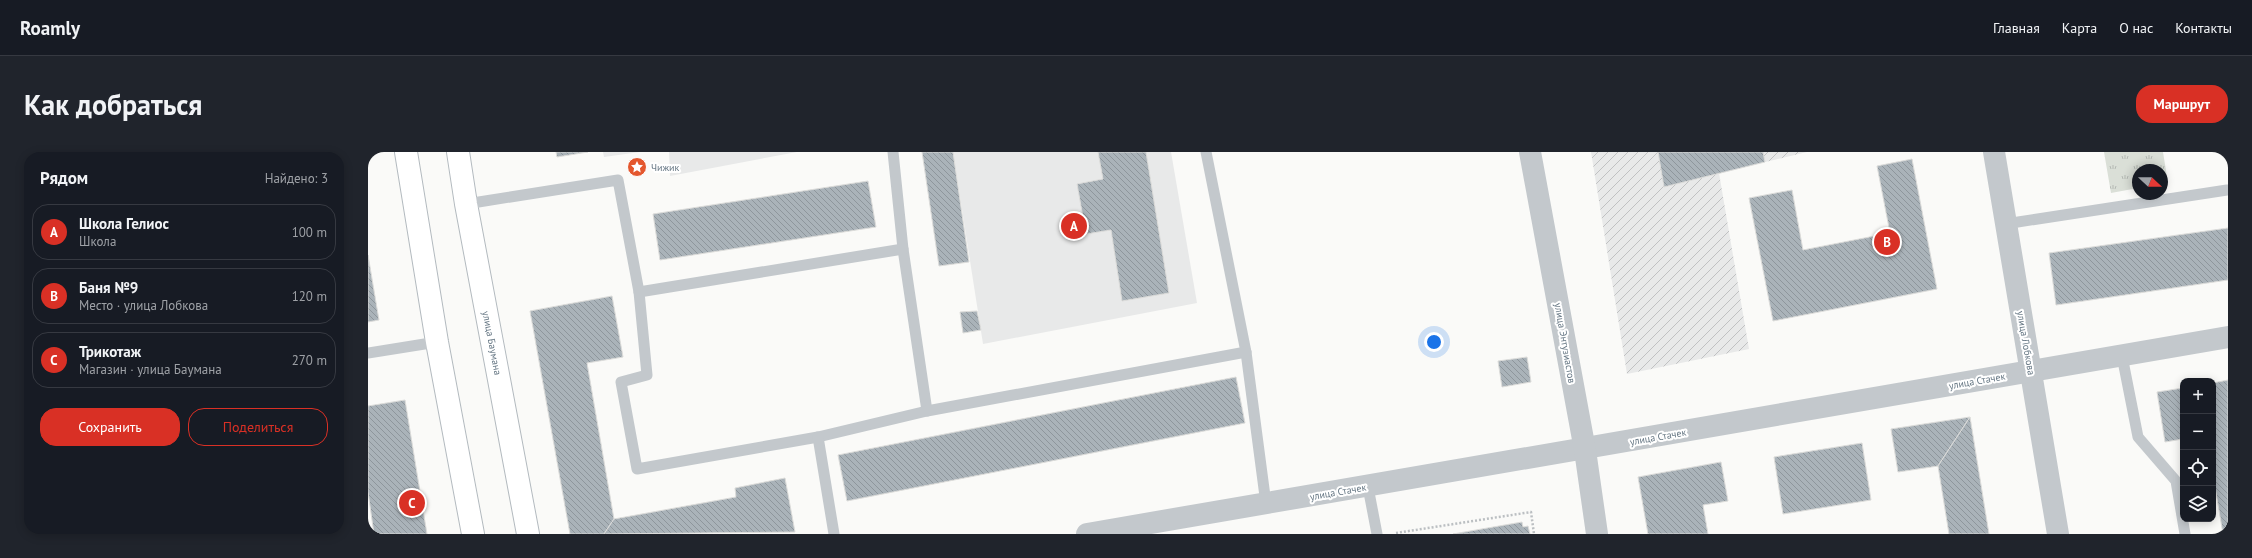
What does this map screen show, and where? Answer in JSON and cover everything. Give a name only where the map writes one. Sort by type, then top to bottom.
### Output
[{"type":"main road","points":[[406,152],[437,342],[473,534]]},
{"type":"main road","name":"улица Баумана","points":[[458,152],[466,204],[528,534]]},
{"type":"street","name":"улица Энтузиастов","points":[[1530,152],[1585,450],[1597,534]]},
{"type":"street","name":"улица Лобкова","points":[[1994,152],[2058,534]]},
{"type":"street","name":"улица Стачек","points":[[1087,534],[1585,450],[2228,337]]},
{"type":"lane","points":[[893,152],[904,249],[927,411]]},
{"type":"lane","points":[[1206,152],[1246,352],[1266,504]]},
{"type":"lane","points":[[466,204],[618,180],[639,292],[647,375],[621,382],[637,469],[818,437],[927,411],[1246,352]]},
{"type":"lane","points":[[2005,224],[2227,190]]},
{"type":"lane","points":[[639,292],[904,249]]},
{"type":"lane","points":[[368,353],[437,342]]},
{"type":"lane","points":[[2122,356],[2138,437],[2176,481],[2185,534]]},
{"type":"lane","points":[[818,437],[834,534]]},
{"type":"lane","points":[[1368,486],[1376,534]]},
{"type":"path","points":[[1392,534],[1531,512],[1534,534]]},
{"type":"shaded area","points":[[603,152],[640,152],[604,157]]},
{"type":"shaded area","points":[[669,152],[797,152],[670,176]]},
{"type":"shaded area","points":[[953,152],[1171,152],[1197,303],[983,344]]},
{"type":"shaded area","points":[[1591,152],[1807,152],[1719,173],[1749,349],[1627,374]]},
{"type":"green space","points":[[2104,152],[2163,152],[2165,164],[2132,164],[2132,189],[2111,193]]},
{"type":"building","points":[[556,152],[588,152],[557,157]]},
{"type":"building","points":[[922,152],[953,152],[969,262],[939,266]]},
{"type":"building","points":[[1098,152],[1146,152],[1169,293],[1122,301],[1111,230],[1086,234],[1077,184],[1103,179]]},
{"type":"building","points":[[1658,152],[1763,152],[1765,162],[1664,187]]},
{"type":"building","points":[[1912,159],[1937,289],[1773,321],[1749,198],[1792,190],[1803,250],[1890,233],[1877,166]]},
{"type":"building","points":[[868,181],[876,227],[660,260],[653,214]]},
{"type":"building","points":[[2228,228],[2228,280],[2056,305],[2049,253]]},
{"type":"building","points":[[368,255],[379,320],[368,322]]},
{"type":"building","points":[[612,296],[623,357],[587,363],[614,519],[604,534],[570,534],[530,311]]},
{"type":"building","points":[[977,311],[981,330],[963,333],[960,312]]},
{"type":"building","points":[[1527,357],[1531,382],[1502,387],[1498,361]]},
{"type":"building","points":[[1236,377],[1245,423],[847,501],[838,455]]},
{"type":"building","points":[[2228,380],[2228,534],[2223,534],[2216,493],[2216,382]]},
{"type":"building","points":[[2180,388],[2180,440],[2165,442],[2157,392]]},
{"type":"building","points":[[405,400],[427,534],[374,534],[368,492],[368,406]]},
{"type":"building","points":[[1970,417],[1938,466],[1898,472],[1891,429]]},
{"type":"building","points":[[1970,417],[1989,534],[1949,534],[1938,466]]},
{"type":"building","points":[[1862,443],[1871,500],[1783,514],[1774,457]]},
{"type":"building","points":[[1721,462],[1728,501],[1703,505],[1708,534],[1648,534],[1638,477]]},
{"type":"building","points":[[785,478],[795,532],[604,534],[614,519],[736,497],[735,488]]},
{"type":"building","points":[[1522,522],[1523,527],[1528,526],[1530,534],[1453,534]]},
{"type":"place","name":"Чижик","points":[[637,167]]},
{"type":"place","name":"Школа Гелиос","points":[[1074,226]]},
{"type":"place","name":"Баня №9","points":[[1887,242]]},
{"type":"place","name":"Трикотаж","points":[[412,503]]}]
